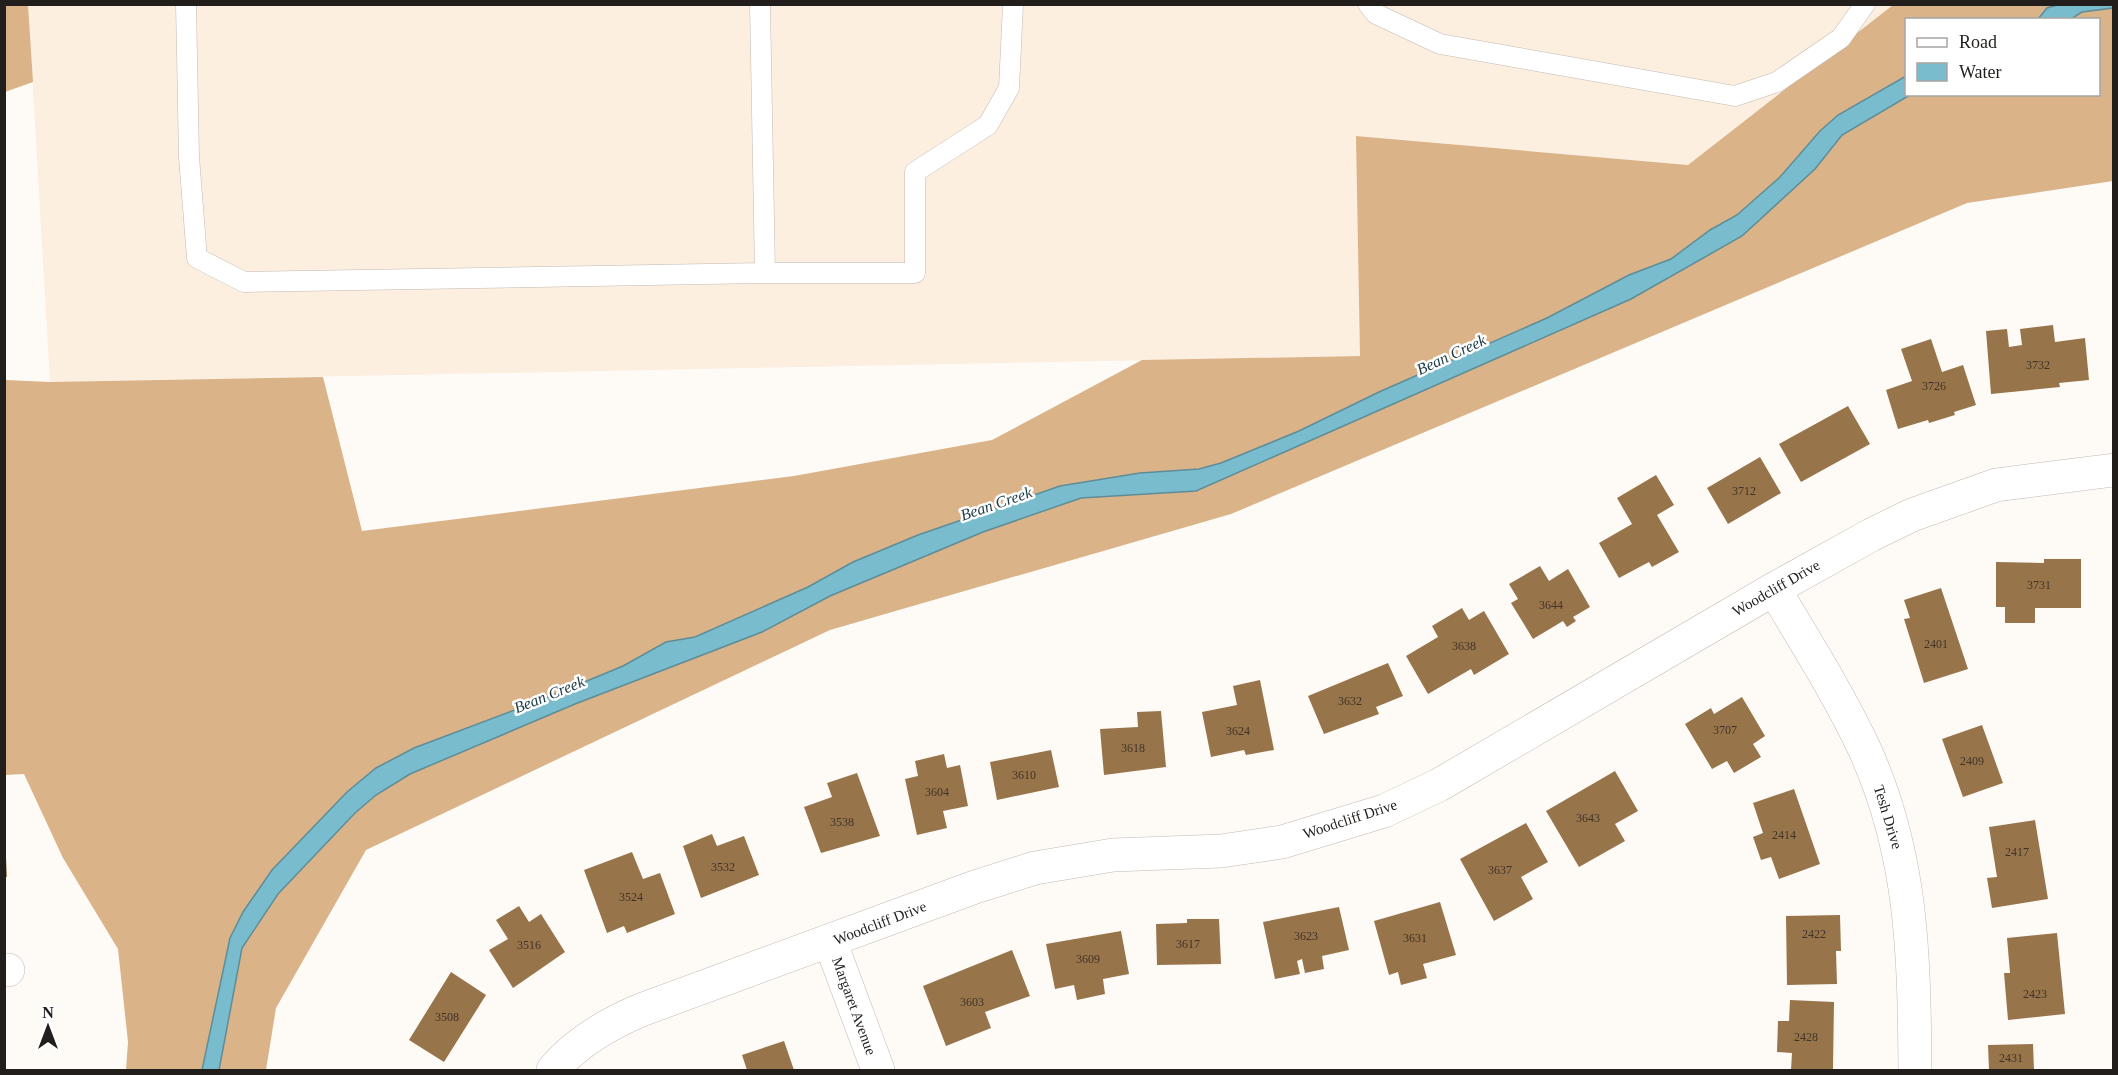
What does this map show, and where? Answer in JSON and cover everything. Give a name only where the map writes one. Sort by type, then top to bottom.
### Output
[{"type":"street","name":"Woodcliff Drive","points":[[553,1071],[562,1060],[609,1024],[640,1010],[975,887],[1035,868],[1113,855],[1221,851],[1282,842],[1384,811],[1439,785],[1774,589],[1871,535],[1938,504],[1996,485],[2114,470]]},
{"type":"street","name":"Tesh Drive","points":[[1774,589],[1850,721],[1886,806],[1898,850],[1911,921],[1915,1071]]},
{"type":"street","name":"Margaret Avenue","points":[[830,941],[878,1071]]},
{"type":"lane","points":[[186,4],[189,157],[197,258],[244,282],[765,273],[915,273],[915,172],[988,125],[1009,88],[1013,4]]},
{"type":"lane","points":[[760,4],[765,273]]},
{"type":"lane","points":[[1368,4],[1376,14],[1440,44],[1735,96],[1777,82],[1832,44],[1840,38],[1865,4]]},
{"type":"shaded area","points":[[5,4],[28,5],[33,82],[5,92]]},
{"type":"shaded area","points":[[28,5],[1893,5],[1688,165],[1357,136],[1360,356],[50,382]]},
{"type":"shaded area","points":[[1893,5],[2113,5],[2113,181],[1967,203],[1231,514],[830,630],[366,850],[276,1008],[266,1070],[126,1070],[128,1042],[118,949],[63,858],[24,774],[5,775],[5,380],[50,382],[323,377],[362,531],[794,476],[992,440],[1142,360],[1360,356],[1356,136],[1688,165]]},
{"type":"water","points":[[2057,5],[2113,5],[2113,8],[2082,12],[2073,18],[2039,18],[2047,8]]},
{"type":"water","name":"Bean Creek","points":[[1905,77],[1905,96],[1908,96],[1842,135],[1815,169],[1742,236],[1631,299],[1196,491],[1081,498],[983,532],[830,596],[762,632],[575,704],[410,774],[376,795],[355,813],[278,894],[242,948],[219,1070],[202,1070],[230,938],[243,912],[272,870],[347,792],[376,768],[414,748],[623,666],[666,642],[695,637],[808,587],[853,562],[918,535],[1060,486],[1140,473],[1199,469],[1221,463],[1299,431],[1379,392],[1547,318],[1629,275],[1671,259],[1710,230],[1737,215],[1780,177],[1820,131],[1838,115]]},
{"type":"building","points":[[2053,325],[2055,342],[2085,338],[2089,380],[2059,383],[2060,387],[1991,394],[1986,331],[2007,329],[2009,347],[2022,345],[2020,329]]},
{"type":"building","points":[[1931,339],[1942,372],[1963,365],[1976,405],[1954,412],[1955,415],[1929,423],[1928,420],[1898,429],[1886,390],[1912,381],[1901,349]]},
{"type":"building","points":[[1848,406],[1870,444],[1801,482],[1779,444]]},
{"type":"building","points":[[1760,457],[1781,493],[1728,524],[1707,488]]},
{"type":"building","points":[[1656,475],[1674,505],[1657,515],[1679,552],[1652,567],[1649,562],[1619,578],[1599,543],[1632,524],[1617,498]]},
{"type":"building","points":[[2044,559],[2081,559],[2081,608],[2035,608],[2035,623],[2005,623],[2005,607],[1996,607],[1996,562],[2044,563]]},
{"type":"building","points":[[1540,566],[1549,581],[1568,569],[1590,607],[1573,617],[1576,621],[1567,627],[1563,621],[1533,639],[1511,603],[1518,599],[1509,584]]},
{"type":"building","points":[[1941,588],[1968,669],[1924,683],[1904,619],[1910,618],[1904,600]]},
{"type":"building","points":[[1462,608],[1469,620],[1484,611],[1509,654],[1474,675],[1471,669],[1428,694],[1406,656],[1438,637],[1432,626]]},
{"type":"building","points":[[1388,663],[1403,696],[1376,707],[1379,714],[1324,734],[1308,696]]},
{"type":"building","points":[[1260,680],[1274,750],[1246,755],[1244,750],[1211,757],[1202,712],[1237,705],[1233,686]]},
{"type":"building","points":[[1742,697],[1765,736],[1753,744],[1761,757],[1734,773],[1727,761],[1712,769],[1685,724],[1711,708],[1714,714]]},
{"type":"building","points":[[1161,711],[1166,767],[1104,775],[1100,729],[1138,727],[1137,712]]},
{"type":"building","points":[[1982,725],[2003,783],[1963,797],[1942,739]]},
{"type":"building","points":[[1051,750],[1059,787],[997,800],[990,762]]},
{"type":"building","points":[[944,754],[947,768],[960,765],[968,806],[943,811],[947,828],[917,835],[905,779],[918,776],[915,761]]},
{"type":"building","points":[[1615,771],[1638,811],[1615,824],[1625,841],[1579,867],[1546,811]]},
{"type":"building","points":[[857,773],[880,836],[821,853],[804,807],[832,797],[827,783]]},
{"type":"building","points":[[1794,789],[1820,864],[1779,879],[1771,857],[1761,860],[1753,837],[1763,833],[1753,803]]},
{"type":"building","points":[[2035,820],[2048,899],[1992,908],[1987,878],[1997,877],[1989,827]]},
{"type":"building","points":[[1526,823],[1548,862],[1521,877],[1533,899],[1494,921],[1460,859]]},
{"type":"building","points":[[712,834],[717,846],[744,836],[759,875],[701,898],[683,846]]},
{"type":"building","points":[[632,852],[643,879],[660,873],[675,914],[627,933],[624,926],[607,933],[584,870]]},
{"type":"building","points":[[4,857],[6,857],[7,877],[4,877]]},
{"type":"building","points":[[1440,902],[1456,955],[1423,964],[1427,978],[1401,985],[1398,972],[1389,975],[1374,921]]},
{"type":"building","points":[[519,906],[529,922],[541,914],[565,952],[513,988],[489,950],[508,939],[496,920]]},
{"type":"building","points":[[1339,907],[1349,950],[1322,956],[1324,969],[1305,973],[1302,959],[1297,961],[1300,974],[1275,979],[1263,922]]},
{"type":"building","points":[[1840,915],[1841,951],[1836,951],[1837,984],[1787,985],[1786,916]]},
{"type":"building","points":[[1187,919],[1219,919],[1221,964],[1157,965],[1156,924],[1187,923]]},
{"type":"building","points":[[1121,931],[1129,974],[1103,979],[1105,994],[1077,1000],[1074,985],[1055,989],[1046,944]]},
{"type":"building","points":[[2057,933],[2065,1014],[2008,1020],[2004,973],[2010,973],[2007,938]]},
{"type":"building","points":[[1012,950],[1030,996],[985,1012],[991,1028],[946,1046],[923,986]]},
{"type":"building","points":[[451,972],[486,995],[444,1062],[409,1040]]},
{"type":"building","points":[[1790,1000],[1834,1002],[1833,1070],[1791,1070],[1792,1053],[1777,1052],[1778,1021],[1789,1021]]},
{"type":"building","points":[[784,1041],[794,1070],[747,1070],[742,1055]]},
{"type":"building","points":[[2033,1044],[2034,1070],[1989,1070],[1988,1045]]}]
